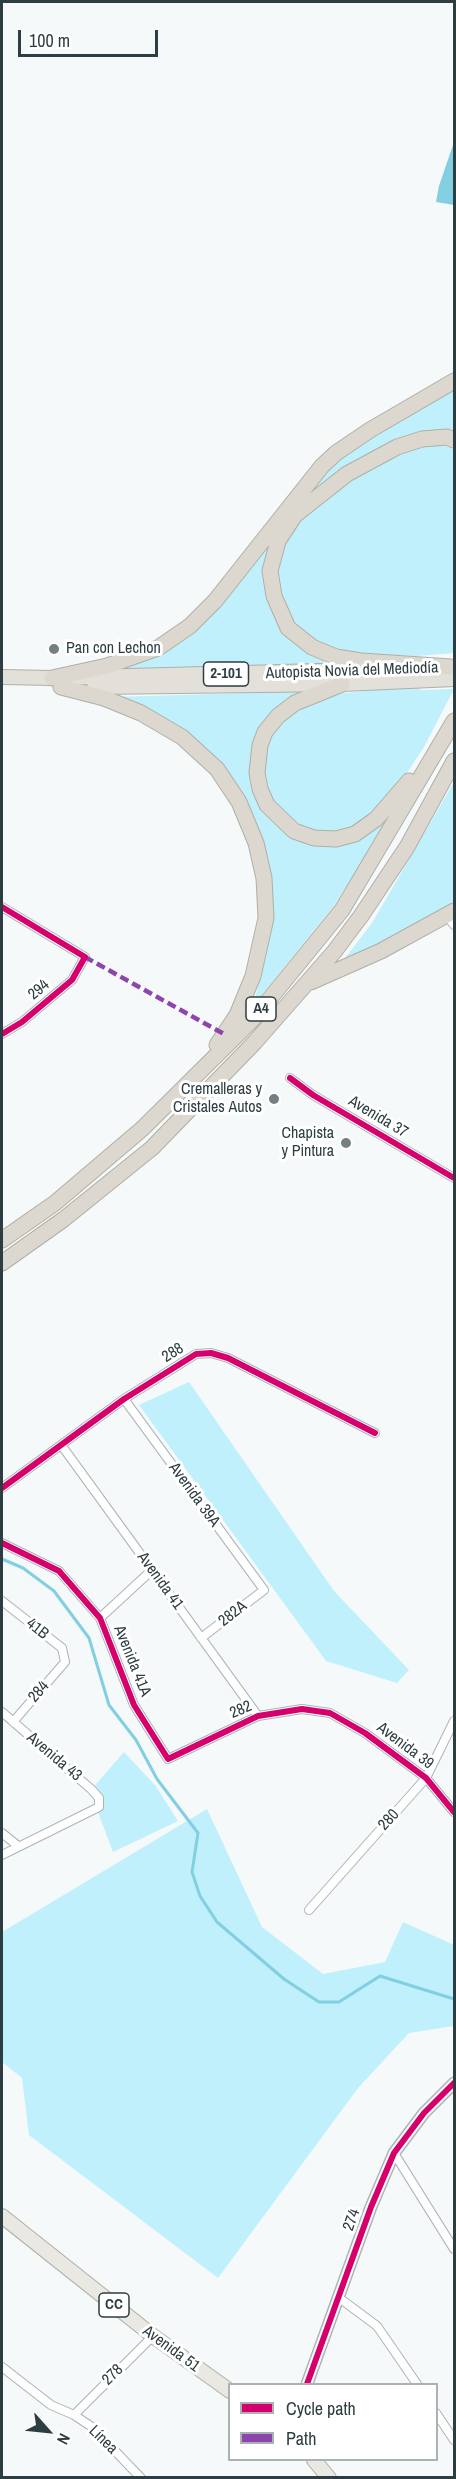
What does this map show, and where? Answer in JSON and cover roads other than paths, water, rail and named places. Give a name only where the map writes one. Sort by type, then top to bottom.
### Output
[{"type":"highway","points":[[57,683],[158,648],[190,626],[215,601],[322,466],[336,453],[370,430],[454,381]]},
{"type":"highway","points":[[452,673],[336,657],[312,647],[288,628],[274,596],[270,571],[278,541],[295,514],[347,474],[397,447],[422,439],[447,437],[454,440]]},
{"type":"highway","name":"Autopista Novia del Mediodía","points":[[2,686],[452,673]]},
{"type":"highway","name":"Autopista Novia del Mediodía","points":[[2,677],[57,683],[342,684],[452,673]]},
{"type":"highway","points":[[57,683],[141,713],[182,737],[217,769],[239,802],[256,843],[264,878],[266,918],[253,976],[237,1015],[216,1045],[142,1129]]},
{"type":"highway","points":[[342,684],[295,703],[278,716],[260,745],[257,774],[260,789],[267,804],[294,831],[314,838],[345,837],[355,834],[376,819],[394,801],[454,721]]},
{"type":"highway","name":"A4","points":[[2,1240],[55,1203],[142,1129],[254,1018],[342,910],[454,721]]},
{"type":"highway","name":"A4","points":[[2,1263],[64,1219],[152,1148],[248,1050],[361,916],[407,847],[454,761]]},
{"type":"highway","points":[[305,985],[452,917]]},
{"type":"main road","name":"Avenida 51","points":[[2,2216],[153,2336],[228,2390]]},
{"type":"main road","points":[[315,2461],[329,2478]]},
{"type":"street","name":"294","points":[[2,907],[85,957],[72,980],[22,1022],[2,1034]]},
{"type":"street","name":"Avenida 37","points":[[290,1078],[313,1095],[454,1178]]},
{"type":"street","name":"288","points":[[2,1488],[124,1399],[196,1354],[212,1353],[228,1358],[375,1433]]},
{"type":"street","name":"Avenida 39A","points":[[124,1399],[264,1590]]},
{"type":"street","name":"Avenida 41","points":[[62,1446],[258,1716]]},
{"type":"street","name":"Avenida 41A","points":[[2,1544],[59,1571],[100,1618],[134,1705],[168,1759]]},
{"type":"street","points":[[100,1618],[152,1570]]},
{"type":"street","name":"282A","points":[[201,1638],[264,1590]]},
{"type":"street","name":"41B","points":[[2,1601],[62,1648],[65,1662]]},
{"type":"street","name":"284","points":[[13,1722],[65,1662]]},
{"type":"street","name":"282","points":[[168,1759],[258,1716],[302,1710],[330,1713]]},
{"type":"street","name":"Avenida 43","points":[[2,1712],[92,1789],[99,1798],[99,1807],[18,1846]]},
{"type":"street","name":"Avenida 39","points":[[330,1713],[365,1733],[426,1778],[454,1812]]},
{"type":"street","name":"280","points":[[309,1910],[426,1778],[454,1720]]},
{"type":"street","points":[[2,1833],[18,1846],[2,1855]]},
{"type":"street","name":"274","points":[[307,2383],[371,2206],[394,2152],[424,2114],[454,2083]]},
{"type":"street","points":[[394,2152],[454,2249]]},
{"type":"street","points":[[338,2297],[377,2326],[416,2383]]},
{"type":"street","name":"278","points":[[74,2415],[153,2336]]},
{"type":"street","name":"Línea","points":[[2,2367],[51,2405],[74,2415],[92,2427],[141,2478]]},
{"type":"street","points":[[438,2417],[454,2440]]},
{"type":"waterway","points":[[2,1559],[23,1568],[54,1591],[89,1638],[109,1705],[136,1740],[157,1779],[198,1833],[192,1872],[200,1896],[217,1922],[284,1979],[319,2002],[339,2002],[380,1976],[454,1999]]},
{"type":"place","name":"Pan con Lechon","points":[[54,649]]},
{"type":"place","name":"Cremalleras y Cristales Autos","points":[[274,1099]]},
{"type":"place","name":"Chapista y Pintura","points":[[346,1143]]}]
